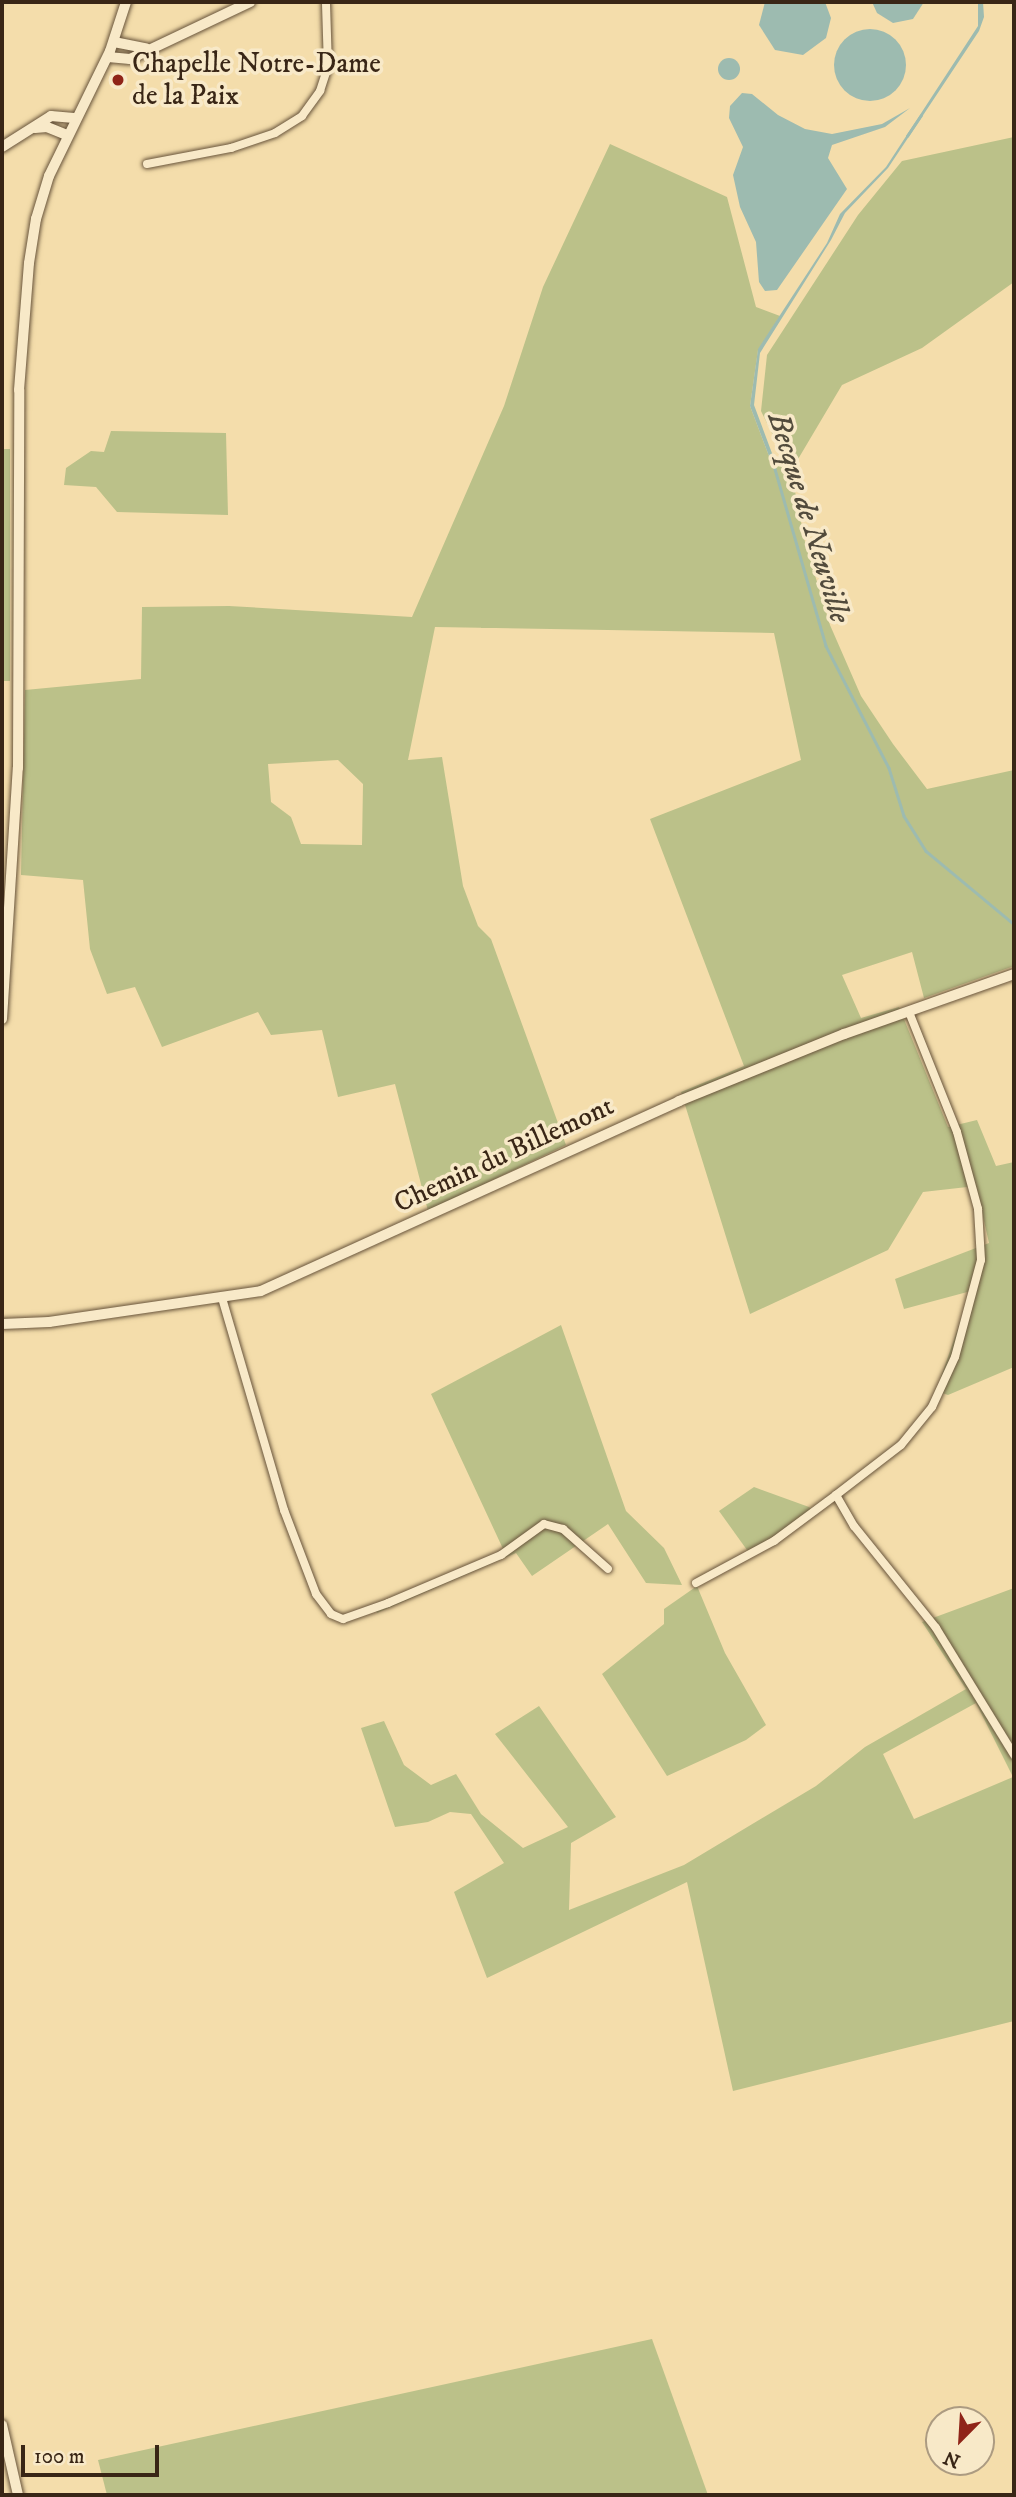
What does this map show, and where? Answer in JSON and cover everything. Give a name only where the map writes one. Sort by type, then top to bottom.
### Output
[{"type":"main road","points":[[2,1019],[18,768],[19,390],[30,250],[41,199],[74,118],[114,42],[126,2]]},
{"type":"main road","points":[[107,58],[130,59],[146,48],[250,2]]},
{"type":"main road","points":[[114,42],[146,48]]},
{"type":"main road","points":[[2,147],[51,116],[74,118]]},
{"type":"main road","points":[[26,132],[47,127],[67,135]]},
{"type":"main road","name":"Chemin du Billemont","points":[[2,1324],[222,1298],[284,1283],[654,1112],[909,1012],[1014,974]]},
{"type":"main road","points":[[2,2425],[18,2495]]},
{"type":"street","points":[[147,164],[231,148],[275,133],[302,116],[320,91],[328,66],[326,2]]},
{"type":"street","points":[[696,1583],[774,1541],[901,1445],[932,1406],[955,1357],[981,1260],[979,1217],[957,1132],[909,1012]]},
{"type":"street","points":[[222,1298],[284,1510],[316,1594],[331,1614],[343,1619],[388,1603],[501,1555],[544,1524],[563,1529],[608,1569]]},
{"type":"street","points":[[836,1495],[854,1526],[936,1628],[1014,1755]]},
{"type":"green space","points":[[1014,137],[1014,282],[922,348],[842,385],[791,471],[805,542],[830,625],[861,696],[893,744],[927,789],[1014,770],[1014,966],[924,998],[912,952],[842,975],[861,1018],[899,1007],[948,1127],[977,1120],[996,1166],[1014,1162],[1014,1367],[948,1395],[936,1391],[971,1291],[904,1309],[895,1279],[989,1243],[976,1186],[923,1192],[888,1250],[750,1314],[681,1092],[744,1066],[650,819],[801,760],[774,633],[435,627],[408,760],[442,757],[463,886],[478,926],[491,939],[566,1145],[428,1211],[395,1084],[338,1097],[322,1030],[271,1035],[258,1012],[162,1047],[135,987],[107,994],[90,949],[83,880],[21,875],[25,690],[141,679],[142,607],[229,606],[412,617],[504,406],[543,287],[610,144],[727,197],[756,307],[780,316],[758,350],[750,406],[772,464],[785,460],[761,411],[767,355],[858,215],[902,161]],"holes":[[[338,760],[363,784],[362,845],[301,844],[291,817],[271,802],[268,764]]]},
{"type":"green space","points":[[111,431],[226,433],[228,515],[117,512],[96,487],[64,485],[66,468],[91,451],[104,452]]},
{"type":"green space","points":[[2,449],[10,449],[10,681],[2,681]]},
{"type":"green space","points":[[561,1325],[626,1511],[664,1548],[682,1585],[646,1583],[608,1524],[532,1576],[516,1553],[377,1613],[372,1605],[504,1551],[431,1394]]},
{"type":"green space","points":[[754,1487],[809,1507],[816,1515],[752,1557],[719,1511]]},
{"type":"green space","points":[[697,1586],[725,1653],[766,1725],[746,1740],[667,1776],[602,1674],[664,1624],[664,1609]]},
{"type":"green space","points":[[1014,1588],[1014,2021],[733,2091],[687,1882],[487,1978],[454,1892],[504,1863],[471,1814],[450,1812],[428,1822],[395,1827],[361,1728],[384,1721],[404,1765],[431,1785],[456,1774],[481,1814],[523,1848],[568,1827],[495,1734],[539,1706],[616,1817],[571,1843],[569,1910],[684,1865],[816,1786],[865,1747],[966,1689],[922,1622]],"holes":[[[976,1703],[1013,1777],[914,1819],[883,1754]]]},
{"type":"green space","points":[[652,2339],[708,2495],[107,2495],[98,2460]]},
{"type":"water","points":[[765,2],[825,2],[831,18],[826,38],[803,55],[775,50],[759,25]]},
{"type":"water","points":[[872,2],[924,2],[913,19],[893,23],[877,13]]},
{"type":"water","points":[[978,2],[983,2],[984,17],[979,31],[888,168],[845,213],[831,240],[760,353],[754,405],[776,464],[772,464],[750,406],[758,349],[827,243],[840,214],[886,167],[978,26]]},
{"type":"water","points":[[870,29],[890,35],[900,45],[906,65],[900,85],[890,95],[870,101],[850,95],[840,85],[834,65],[840,45],[850,35]]},
{"type":"water","points":[[729,58],[737,61],[740,69],[737,77],[729,80],[721,77],[718,69],[721,61]]},
{"type":"water","points":[[742,93],[752,94],[778,115],[805,129],[832,134],[882,124],[910,108],[885,127],[832,145],[828,158],[847,189],[777,290],[765,291],[759,282],[756,242],[740,207],[733,175],[743,147],[729,118],[730,106]]},
{"type":"waterway","name":"Becque de Neuville","points":[[907,136],[921,115]]},
{"type":"waterway","name":"Becque de Neuville","points":[[773,462],[826,646],[889,768],[904,816],[926,851],[1014,924]]},
{"type":"place","name":"Chapelle Notre-Dame de la Paix","points":[[118,80]]}]
